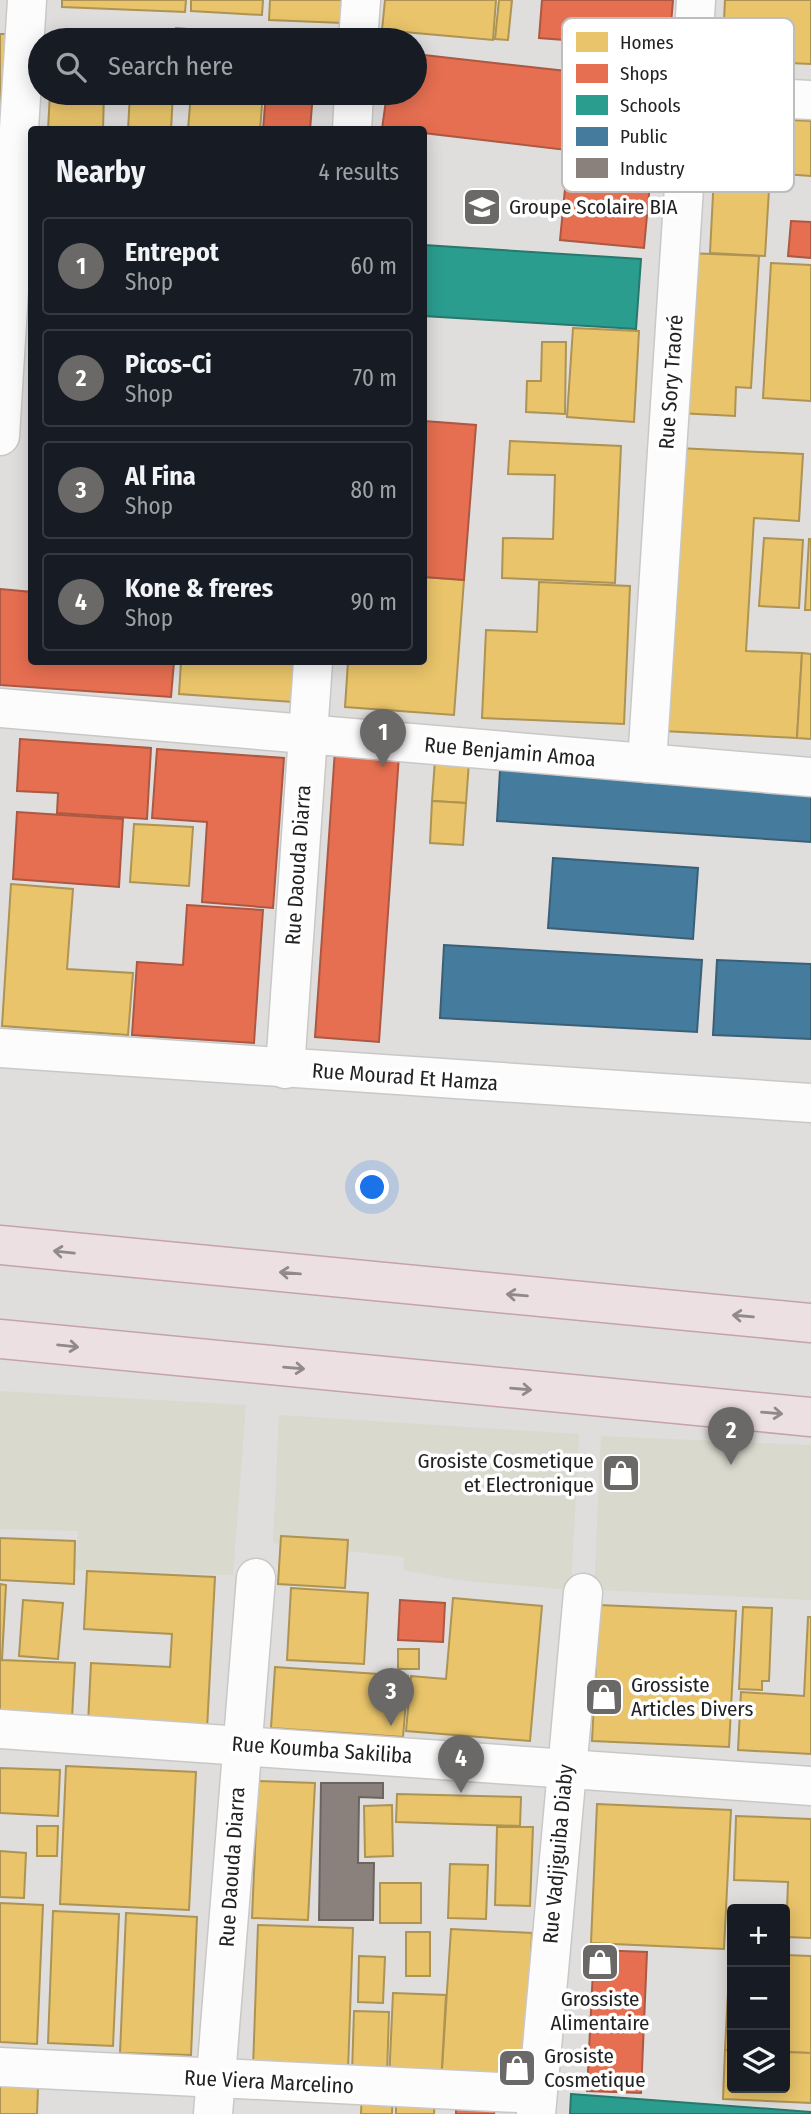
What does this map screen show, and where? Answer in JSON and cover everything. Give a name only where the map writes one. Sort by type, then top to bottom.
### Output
[{"type":"highway","points":[[0,1245],[811,1323]]},
{"type":"highway","points":[[0,1339],[811,1417]]},
{"type":"street","points":[[0,436],[27,0]]},
{"type":"street","points":[[359,28],[361,0]]},
{"type":"street","name":"Rue Sory Traoré","points":[[695,18],[696,0]]},
{"type":"street","points":[[352,126],[353,105]]},
{"type":"street","name":"Rue Sory Traoré","points":[[647,763],[684,192]]},
{"type":"street","name":"Rue Daouda Diarra","points":[[285,1069],[313,665]]},
{"type":"street","name":"Rue Benjamin Amoa","points":[[0,708],[811,777]]},
{"type":"street","name":"Rue Mourad Et Hamza","points":[[0,1048],[811,1103]]},
{"type":"street","name":"Rue Daouda Diarra","points":[[214,2097],[256,1578]]},
{"type":"street","name":"Rue Vadjiguiba Diaby","points":[[537,2104],[583,1593]]},
{"type":"street","name":"Rue Koumba Sakiliba","points":[[0,1729],[811,1786]]},
{"type":"street","name":"Rue Viera Marcelino","points":[[0,2067],[214,2097],[537,2104]]},
{"type":"shaded area","points":[[0,0],[811,0],[811,2114],[0,2114]]},
{"type":"shaded area","points":[[0,1391],[246,1405],[233,1575],[74,1570],[78,1531],[0,1529]]},
{"type":"shaded area","points":[[279,1415],[579,1434],[571,1590],[457,1580],[403,1570],[404,1557],[273,1543]]},
{"type":"shaded area","points":[[601,1436],[811,1445],[811,1600],[594,1590]]},
{"type":"building: Homes","points":[[62,0],[186,0],[185,12],[62,7]]},
{"type":"building: Homes","points":[[191,0],[263,0],[262,15],[191,11]]},
{"type":"building: Homes","points":[[270,0],[344,0],[343,23],[269,20]]},
{"type":"building: Homes","points":[[385,0],[496,0],[493,40],[427,34],[427,28],[382,28]]},
{"type":"building: Homes","points":[[499,0],[512,0],[508,40],[495,39]]},
{"type":"building: Homes","points":[[725,0],[811,0],[811,64],[794,63],[794,18],[724,18]]},
{"type":"building: Homes","points":[[0,34],[7,34],[0,145]]},
{"type":"building: Homes","points":[[49,105],[104,105],[103,126],[48,126]]},
{"type":"building: Homes","points":[[129,105],[172,105],[171,126],[128,126]]},
{"type":"building: Homes","points":[[190,105],[262,105],[260,126],[188,126]]},
{"type":"building: Homes","points":[[794,120],[811,121],[811,176],[794,175]]},
{"type":"building: Homes","points":[[713,192],[769,192],[765,256],[710,253]]},
{"type":"building: Homes","points":[[688,253],[759,256],[751,388],[736,387],[735,416],[678,413]]},
{"type":"building: Homes","points":[[771,263],[811,265],[811,401],[763,398]]},
{"type":"building: Homes","points":[[573,328],[639,331],[634,422],[567,417]]},
{"type":"building: Homes","points":[[542,342],[566,342],[565,414],[526,412],[527,381],[541,381]]},
{"type":"building: Homes","points":[[510,441],[621,446],[615,583],[502,578],[503,538],[553,539],[555,475],[508,474]]},
{"type":"building: Homes","points":[[678,448],[803,454],[799,521],[754,518],[746,651],[802,653],[797,738],[663,731]]},
{"type":"building: Homes","points":[[764,538],[803,540],[799,608],[759,606]]},
{"type":"building: Homes","points":[[809,539],[811,610],[805,610]]},
{"type":"building: Homes","points":[[427,577],[464,580],[454,715],[345,707],[348,665],[427,665]]},
{"type":"building: Homes","points":[[539,582],[630,586],[624,724],[482,718],[486,630],[537,632]]},
{"type":"building: Homes","points":[[802,653],[811,654],[811,739],[797,738]]},
{"type":"building: Homes","points":[[181,665],[310,665],[307,703],[179,694]]},
{"type":"building: Homes","points":[[435,760],[469,762],[466,803],[432,801]]},
{"type":"building: Homes","points":[[432,801],[466,803],[463,845],[430,843]]},
{"type":"building: Homes","points":[[134,824],[193,827],[189,886],[130,882]]},
{"type":"building: Homes","points":[[11,884],[73,889],[67,969],[133,973],[128,1035],[2,1026]]},
{"type":"building: Homes","points":[[281,1536],[348,1540],[345,1588],[278,1584]]},
{"type":"building: Homes","points":[[0,1538],[75,1541],[74,1584],[0,1580]]},
{"type":"building: Homes","points":[[87,1571],[215,1577],[207,1729],[88,1724],[91,1663],[170,1667],[172,1634],[84,1629]]},
{"type":"building: Homes","points":[[0,1584],[6,1585],[2,1660],[75,1663],[72,1718],[0,1714]]},
{"type":"building: Homes","points":[[291,1588],[368,1593],[364,1664],[287,1660]]},
{"type":"building: Homes","points":[[453,1598],[542,1606],[530,1741],[406,1731],[411,1676],[446,1679]]},
{"type":"building: Homes","points":[[23,1600],[63,1603],[58,1659],[19,1656]]},
{"type":"building: Homes","points":[[599,1605],[736,1611],[729,1747],[592,1741]]},
{"type":"building: Homes","points":[[743,1607],[772,1608],[769,1681],[762,1681],[762,1690],[739,1689]]},
{"type":"building: Homes","points":[[808,1617],[811,1617],[811,1754],[738,1750],[741,1692],[804,1696]]},
{"type":"building: Homes","points":[[398,1649],[419,1649],[419,1669],[398,1669]]},
{"type":"building: Homes","points":[[275,1667],[408,1676],[403,1737],[271,1728]]},
{"type":"building: Homes","points":[[66,1766],[196,1772],[189,1910],[60,1904]]},
{"type":"building: Homes","points":[[0,1768],[60,1770],[58,1816],[0,1813]]},
{"type":"building: Homes","points":[[258,1781],[315,1783],[308,1920],[252,1918]]},
{"type":"building: Homes","points":[[397,1794],[521,1797],[520,1826],[396,1822]]},
{"type":"building: Homes","points":[[597,1804],[731,1810],[724,1949],[591,1943]]},
{"type":"building: Homes","points":[[392,1805],[393,1856],[365,1857],[364,1806]]},
{"type":"building: Homes","points":[[736,1816],[811,1819],[811,1938],[790,1937],[788,1882],[734,1880]]},
{"type":"building: Homes","points":[[37,1826],[58,1826],[57,1856],[37,1856]]},
{"type":"building: Homes","points":[[497,1827],[533,1827],[530,1906],[495,1905]]},
{"type":"building: Homes","points":[[0,1851],[26,1853],[24,1898],[0,1897]]},
{"type":"building: Homes","points":[[450,1864],[488,1865],[486,1919],[448,1918]]},
{"type":"building: Homes","points":[[380,1883],[421,1883],[421,1923],[380,1923]]},
{"type":"building: Homes","points":[[0,1903],[43,1905],[37,2044],[0,2042]]},
{"type":"building: Homes","points":[[53,1911],[119,1914],[113,2046],[48,2043]]},
{"type":"building: Homes","points":[[126,1913],[197,1917],[191,2055],[120,2053]]},
{"type":"building: Homes","points":[[258,1925],[353,1928],[348,2071],[253,2068]]},
{"type":"building: Homes","points":[[451,1929],[532,1933],[525,2089],[441,2084]]},
{"type":"building: Homes","points":[[406,1932],[430,1932],[430,1976],[406,1976]]},
{"type":"building: Homes","points":[[790,1955],[811,1956],[811,2053],[790,2052]]},
{"type":"building: Homes","points":[[359,1956],[385,1957],[383,2003],[358,2002]]},
{"type":"building: Homes","points":[[393,1993],[446,1995],[441,2084],[389,2081]]},
{"type":"building: Homes","points":[[354,2011],[389,2012],[387,2075],[352,2073]]},
{"type":"building: Homes","points":[[727,2011],[727,2050],[725,2050]]},
{"type":"building: Homes","points":[[725,2050],[727,2093],[790,2093],[790,2052],[811,2053],[811,2103],[723,2099]]},
{"type":"building: Homes","points":[[0,2085],[38,2088],[37,2114],[0,2114]]},
{"type":"building: Homes","points":[[362,2089],[393,2091],[392,2114],[361,2114]]},
{"type":"building: Homes","points":[[396,2093],[435,2094],[434,2114],[396,2114]]},
{"type":"building: Shops","points":[[542,0],[673,0],[672,18],[562,18],[562,40],[539,38]]},
{"type":"building: Shops","points":[[427,55],[562,71],[562,150],[427,133],[427,126],[382,126],[385,105],[427,105]]},
{"type":"building: Shops","points":[[265,105],[312,105],[310,126],[263,126]]},
{"type":"building: Shops","points":[[565,192],[649,192],[644,248],[560,240]]},
{"type":"building: Shops","points":[[791,221],[811,222],[811,258],[788,256]]},
{"type":"building: Shops","points":[[427,421],[476,425],[464,580],[427,577]]},
{"type":"building: Shops","points":[[0,589],[28,592],[28,665],[174,665],[171,697],[0,685]]},
{"type":"building: Shops","points":[[20,739],[151,748],[147,819],[57,813],[58,793],[17,791]]},
{"type":"building: Shops","points":[[157,749],[284,758],[273,908],[202,902],[207,822],[152,818]]},
{"type":"building: Shops","points":[[335,750],[399,755],[379,1042],[315,1037]]},
{"type":"building: Shops","points":[[17,812],[123,819],[119,887],[13,879]]},
{"type":"building: Shops","points":[[187,905],[263,910],[254,1043],[132,1035],[137,962],[183,965]]},
{"type":"building: Shops","points":[[400,1600],[445,1603],[443,1642],[398,1640]]},
{"type":"building: Shops","points":[[594,1950],[647,1952],[641,2093],[587,2091]]},
{"type":"building: Shops","points":[[456,2106],[495,2107],[494,2114],[456,2114]]},
{"type":"building: Schools","points":[[427,245],[641,259],[636,329],[427,316]]},
{"type":"building: Schools","points":[[571,2094],[811,2112],[811,2114],[570,2114]]},
{"type":"building: Public","points":[[500,770],[811,791],[811,842],[497,821]]},
{"type":"building: Public","points":[[553,858],[698,868],[693,939],[548,928]]},
{"type":"building: Public","points":[[444,945],[702,960],[697,1032],[440,1018]]},
{"type":"building: Public","points":[[717,960],[811,964],[811,1039],[713,1035]]},
{"type":"building: Industry","points":[[321,1783],[383,1783],[383,1798],[359,1797],[358,1863],[374,1863],[373,1920],[319,1920]]},
{"type":"place","name":"Groupe Scolaire BIA","points":[[482,207]]},
{"type":"place","name":"Entrepot","points":[[383,767]]},
{"type":"place","name":"Picos-Ci","points":[[731,1465]]},
{"type":"place","name":"Grosiste Cosmetique et Electronique","points":[[621,1473]]},
{"type":"place","name":"Grossiste Articles Divers","points":[[604,1697]]},
{"type":"place","name":"Al Fina","points":[[391,1726]]},
{"type":"place","name":"Kone & freres","points":[[461,1793]]},
{"type":"place","name":"Grossiste Alimentaire","points":[[600,1962]]},
{"type":"place","name":"Grosiste Cosmetique","points":[[517,2068]]}]
